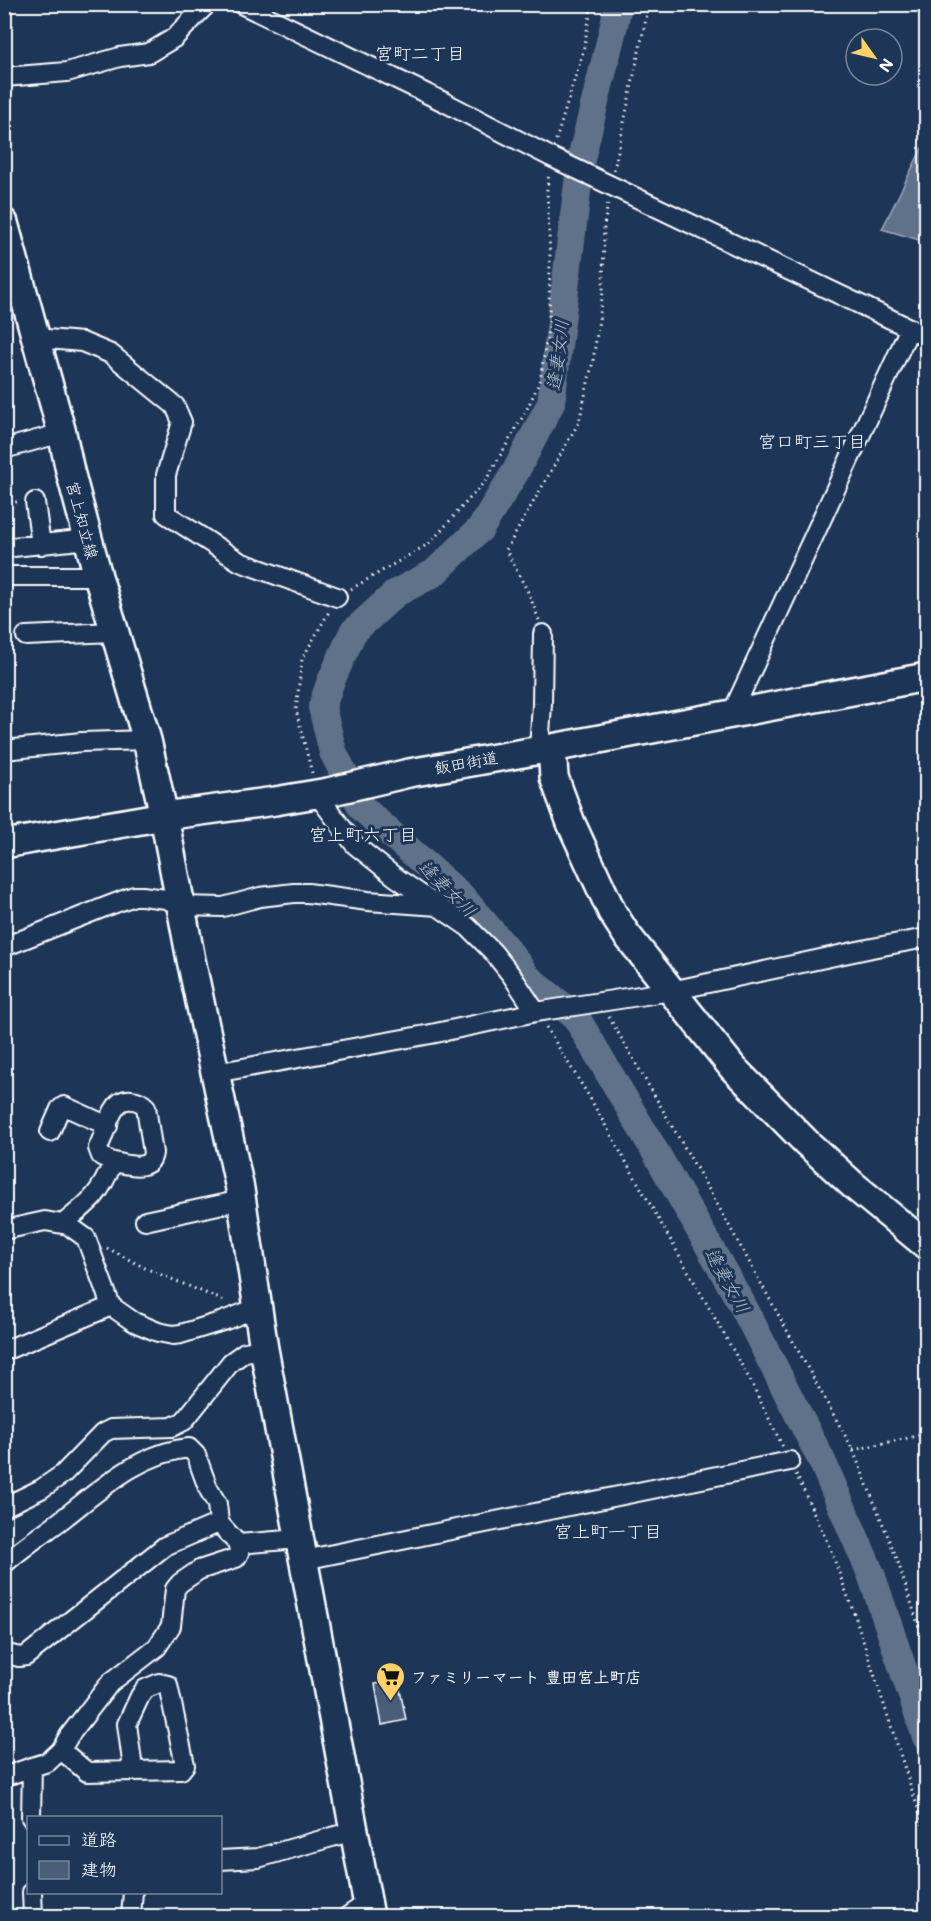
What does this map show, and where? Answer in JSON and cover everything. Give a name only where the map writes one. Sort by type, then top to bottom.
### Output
[{"type":"street","points":[[4,77],[67,72],[120,57],[149,53],[174,38],[207,4]]},
{"type":"street","points":[[241,4],[444,102],[557,160],[927,336]]},
{"type":"street","name":"宮上知立線","points":[[5,226],[62,433],[113,632],[147,740],[164,816],[190,960],[241,1200],[264,1349],[342,1761],[353,1831],[361,1912]]},
{"type":"street","points":[[732,713],[909,328]]},
{"type":"street","points":[[36,338],[82,342],[111,354],[175,406],[182,422],[166,475],[166,514],[240,562],[337,597]]},
{"type":"street","points":[[4,449],[62,433]]},
{"type":"street","points":[[30,501],[41,545]]},
{"type":"street","points":[[4,548],[89,539]]},
{"type":"street","points":[[8,576],[98,576]]},
{"type":"street","points":[[26,636],[113,632]]},
{"type":"street","points":[[543,634],[542,704],[545,748],[571,823],[612,912],[626,934],[733,1068],[806,1142],[927,1245]]},
{"type":"street","name":"飯田街道","points":[[4,844],[164,816],[275,801],[409,773],[927,677]]},
{"type":"street","points":[[4,750],[82,742],[147,740]]},
{"type":"street","points":[[322,792],[355,845],[394,876],[468,927],[493,952],[540,1012]]},
{"type":"street","points":[[4,947],[134,896],[166,899],[182,906],[223,907],[260,897],[308,893],[368,901],[438,906]]},
{"type":"street","points":[[215,1073],[540,1012],[671,991],[927,938]]},
{"type":"street","points":[[132,1100],[141,1102],[146,1107],[153,1158],[143,1166],[113,1162],[101,1156],[98,1148],[118,1104],[132,1100]]},
{"type":"street","points":[[51,1132],[60,1109],[64,1106],[108,1126]]},
{"type":"street","points":[[64,1223],[93,1199],[104,1185],[113,1162]]},
{"type":"street","points":[[145,1221],[241,1200]]},
{"type":"street","points":[[4,1230],[45,1221],[64,1223],[86,1238],[111,1306],[134,1322],[158,1332],[173,1335],[223,1321],[257,1308]]},
{"type":"street","points":[[4,1351],[111,1306]]},
{"type":"street","points":[[4,1508],[41,1489],[63,1474],[103,1433],[111,1429],[172,1427],[184,1421],[231,1362],[245,1352],[264,1349]]},
{"type":"street","points":[[4,1564],[122,1473],[155,1456],[189,1448],[196,1455],[208,1488],[218,1504],[219,1523],[238,1544],[236,1558],[199,1570],[180,1583],[176,1589],[171,1626],[157,1647],[110,1683],[69,1736],[61,1750],[48,1762],[9,1775],[4,1774]]},
{"type":"street","points":[[238,1544],[302,1550],[790,1461]]},
{"type":"street","points":[[4,1653],[19,1657],[26,1656],[165,1546],[219,1523]]},
{"type":"street","points":[[61,1750],[87,1772],[181,1770],[185,1765],[168,1685],[159,1683],[145,1689],[127,1724],[133,1769]]},
{"type":"street","points":[[31,1816],[32,1767]]},
{"type":"street","points":[[222,1860],[258,1858],[353,1831]]},
{"type":"street","points":[[32,1894],[33,1917]]},
{"type":"street","points":[[131,1917],[133,1894]]},
{"type":"path","points":[[322,792],[296,710],[302,659],[337,597],[430,543],[486,480],[526,411],[540,381],[549,321],[550,256],[547,189],[557,160],[592,4]]},
{"type":"path","points":[[543,634],[529,594],[506,550],[579,422],[593,361],[603,292],[605,182],[649,4]]},
{"type":"path","points":[[4,506],[30,501]]},
{"type":"path","points":[[596,1003],[716,1202],[853,1450],[897,1559],[927,1648]]},
{"type":"path","points":[[540,1012],[750,1380],[790,1461],[834,1558],[927,1833]]},
{"type":"path","points":[[86,1238],[145,1268],[230,1303],[257,1308]]},
{"type":"path","points":[[853,1450],[927,1434]]},
{"type":"water","points":[[926,140],[926,242],[882,229]]},
{"type":"building","name":"ファミリーマート 豊田宮上町店","points":[[398,1680],[406,1720],[382,1725],[375,1684]]},
{"type":"waterway","name":"逢妻女川","points":[[618,4],[581,159],[551,403],[516,471],[480,529],[434,573],[396,593],[353,632],[322,707],[333,752],[362,808],[462,897],[527,977],[576,1017],[656,1153],[743,1306],[822,1461],[871,1574],[926,1737]]},
{"type":"place","name":"ファミリーマート 豊田宮上町店","points":[[390,1702]]},
{"type":"district","name":"宮町二丁目","points":[[420,53]]},
{"type":"district","name":"宮口町三丁目","points":[[812,441]]},
{"type":"district","name":"宮上町六丁目","points":[[363,834]]},
{"type":"district","name":"宮上町一丁目","points":[[608,1531]]}]
